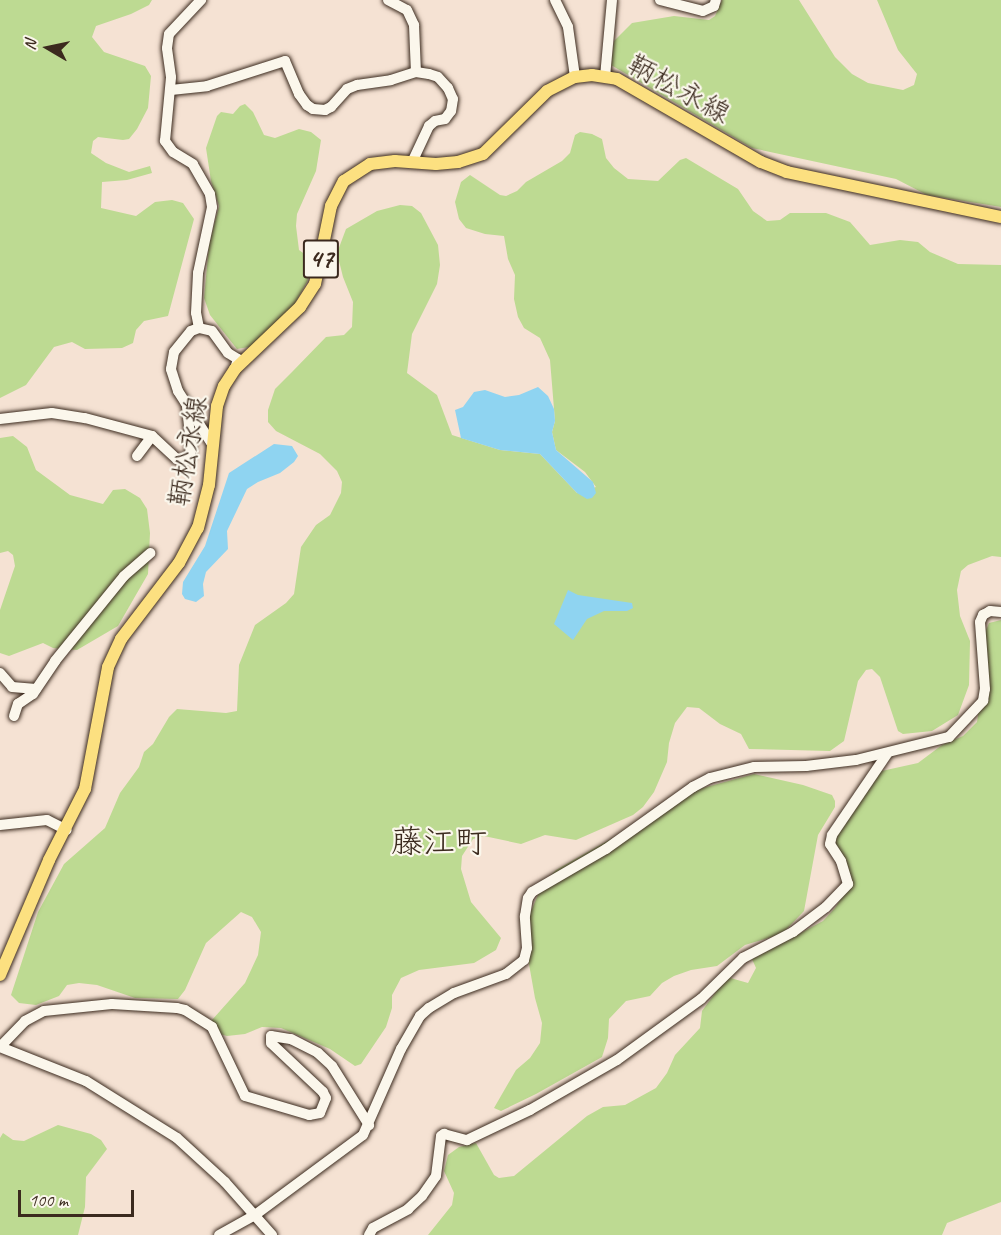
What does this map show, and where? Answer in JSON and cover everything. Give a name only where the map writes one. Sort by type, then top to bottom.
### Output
[{"type":"main road","name":"鞆松永線","points":[[0,975],[49,860],[67,830],[85,789],[108,667],[121,639],[178,563],[198,528],[209,486],[218,406],[224,386],[235,369],[300,307],[315,284],[332,206],[344,181],[370,164],[413,161],[436,164],[458,162],[483,154],[547,91],[575,77],[605,77],[617,79],[761,162],[787,172],[1001,217]]},
{"type":"street","points":[[199,328],[196,313],[198,273],[212,207],[210,194],[201,174],[165,141],[171,90],[167,48],[169,34],[201,0]]},
{"type":"street","points":[[388,0],[407,10],[414,25],[416,72]]},
{"type":"street","points":[[555,0],[568,27],[575,77]]},
{"type":"street","points":[[605,77],[612,0]]},
{"type":"street","points":[[660,0],[703,11],[714,6],[716,0]]},
{"type":"street","points":[[171,90],[207,86],[285,61],[299,94],[313,109],[325,110],[331,107],[347,89],[357,85],[391,80],[416,72],[438,77],[453,99],[451,111],[445,118],[429,126],[413,161]]},
{"type":"street","points":[[213,444],[186,407],[171,369],[174,352],[184,337],[199,328],[212,331],[228,353],[237,359],[235,369]]},
{"type":"street","points":[[0,419],[52,413],[85,418],[152,436],[177,459],[190,456],[186,407]]},
{"type":"street","points":[[137,456],[152,436]]},
{"type":"street","points":[[15,716],[18,704],[36,689],[55,661],[124,576],[150,553]]},
{"type":"street","points":[[219,1235],[255,1215],[363,1135],[401,1049],[420,1016],[443,998],[506,974],[524,960],[527,948],[525,916],[528,898],[532,892],[606,849],[693,786],[710,778],[754,767],[806,766],[887,754],[949,737],[978,707],[985,689],[980,622],[983,615],[990,611],[1001,612]]},
{"type":"street","points":[[0,673],[12,687],[36,689]]},
{"type":"street","points":[[369,1235],[373,1228],[408,1209],[422,1196],[436,1176],[438,1140],[441,1136],[444,1134],[467,1140],[530,1110],[617,1060],[701,999],[733,965],[794,932],[826,907],[848,884],[841,861],[830,844],[832,835],[887,754]]},
{"type":"street","points":[[0,825],[47,820],[67,830]]},
{"type":"street","points":[[272,1235],[255,1215],[177,1138],[136,1110],[86,1081],[0,1047],[25,1022],[44,1011],[112,1004],[177,1008],[185,1010],[212,1027],[245,1096],[309,1115],[320,1113],[326,1098],[323,1092],[271,1043],[271,1035],[291,1039],[318,1053],[332,1066],[369,1125]]},
{"type":"green space","points":[[0,0],[152,0],[149,5],[131,14],[96,26],[92,37],[104,52],[145,66],[151,76],[148,108],[137,129],[129,139],[98,137],[93,141],[91,153],[106,163],[129,172],[150,166],[152,173],[127,180],[102,182],[101,208],[136,216],[155,202],[172,200],[183,203],[194,219],[168,316],[144,321],[136,330],[133,343],[122,348],[85,349],[72,342],[54,347],[26,385],[0,398]]},
{"type":"green space","points":[[722,0],[799,0],[835,57],[852,74],[868,83],[903,90],[914,85],[917,74],[898,50],[877,0],[1001,0],[1001,207],[927,195],[896,179],[752,148],[611,65],[614,41],[632,23],[674,16],[709,20],[715,16]]},
{"type":"green space","points":[[245,104],[253,112],[264,135],[275,138],[299,129],[311,132],[321,140],[316,171],[297,214],[299,250],[314,261],[307,282],[294,305],[255,346],[237,349],[210,315],[204,298],[209,245],[219,206],[211,181],[206,148],[217,116],[221,112],[233,114]]},
{"type":"green space","points":[[580,132],[602,139],[606,158],[628,179],[658,181],[680,160],[686,158],[738,189],[753,211],[767,221],[780,220],[790,213],[826,213],[850,222],[870,245],[900,240],[918,242],[930,252],[958,264],[1001,265],[1001,557],[992,556],[968,565],[961,571],[957,590],[960,616],[970,641],[969,685],[958,715],[932,731],[903,734],[898,731],[880,677],[872,669],[866,670],[858,681],[844,741],[830,751],[749,749],[741,734],[720,724],[699,708],[687,707],[675,723],[669,743],[667,762],[654,792],[643,807],[633,815],[576,840],[545,835],[521,844],[484,836],[473,839],[462,856],[461,869],[471,902],[501,938],[496,950],[474,963],[419,970],[401,978],[392,995],[392,1008],[386,1027],[361,1064],[355,1066],[330,1049],[281,1028],[262,1027],[245,1034],[227,1036],[210,1031],[212,1020],[245,983],[258,955],[261,932],[252,917],[241,912],[206,943],[185,990],[178,999],[135,998],[97,985],[79,983],[67,985],[59,996],[36,1005],[19,1003],[11,995],[38,912],[64,864],[105,828],[120,793],[139,767],[144,752],[153,744],[169,717],[177,709],[226,713],[237,711],[239,665],[255,625],[286,603],[294,594],[301,547],[316,525],[330,515],[341,493],[342,482],[337,471],[320,454],[276,431],[268,422],[268,410],[275,389],[326,337],[344,335],[352,327],[353,302],[337,253],[346,229],[377,211],[400,205],[412,206],[421,213],[438,245],[440,265],[437,284],[412,334],[407,373],[437,395],[452,435],[500,450],[540,454],[577,493],[596,487],[585,472],[556,450],[552,432],[555,421],[550,360],[540,338],[524,328],[518,317],[514,299],[515,275],[508,259],[504,236],[485,234],[466,228],[459,219],[455,202],[461,182],[470,175],[500,195],[506,196],[517,191],[526,182],[562,161],[570,153],[575,135]]},
{"type":"green space","points":[[13,436],[27,447],[36,470],[70,495],[103,504],[113,490],[125,489],[140,498],[147,509],[150,533],[148,574],[118,626],[77,650],[53,648],[43,643],[9,656],[0,653],[0,610],[15,566],[13,555],[8,551],[0,553],[0,438]]},
{"type":"green space","points":[[1001,620],[1001,1202],[947,1223],[942,1235],[428,1235],[452,1205],[454,1193],[444,1171],[448,1155],[459,1147],[476,1143],[494,1175],[499,1178],[514,1176],[587,1116],[603,1107],[625,1105],[656,1088],[667,1073],[675,1055],[700,1028],[702,1011],[727,977],[748,983],[756,968],[752,959],[823,921],[847,889],[836,855],[835,837],[877,772],[918,763],[942,745],[963,736],[977,722],[983,681],[982,640],[989,623]]},
{"type":"green space","points":[[754,774],[803,785],[832,795],[835,801],[835,807],[818,835],[804,911],[782,934],[745,945],[717,966],[691,970],[674,976],[662,983],[650,996],[626,1001],[609,1019],[608,1038],[602,1057],[501,1111],[494,1108],[516,1070],[530,1058],[540,1043],[542,1023],[524,936],[526,923],[543,883],[556,870],[699,789]]},
{"type":"green space","points":[[58,1125],[91,1134],[101,1140],[107,1149],[86,1177],[85,1207],[78,1235],[0,1235],[0,1138],[3,1133],[13,1140],[24,1141]]},
{"type":"water","points":[[538,387],[548,396],[554,409],[555,421],[552,432],[556,450],[593,482],[596,493],[592,498],[587,499],[577,493],[540,454],[500,450],[461,438],[455,410],[463,407],[474,392],[485,390],[505,397],[519,395]]},
{"type":"water","points":[[274,444],[292,446],[298,456],[280,473],[247,489],[227,531],[228,549],[206,572],[203,584],[204,596],[196,602],[185,599],[182,594],[183,582],[205,546],[229,473]]},
{"type":"water","points":[[568,590],[578,595],[632,603],[633,608],[627,611],[604,611],[587,619],[573,640],[554,624]]},
{"type":"district","name":"藤江町","points":[[439,842]]}]
